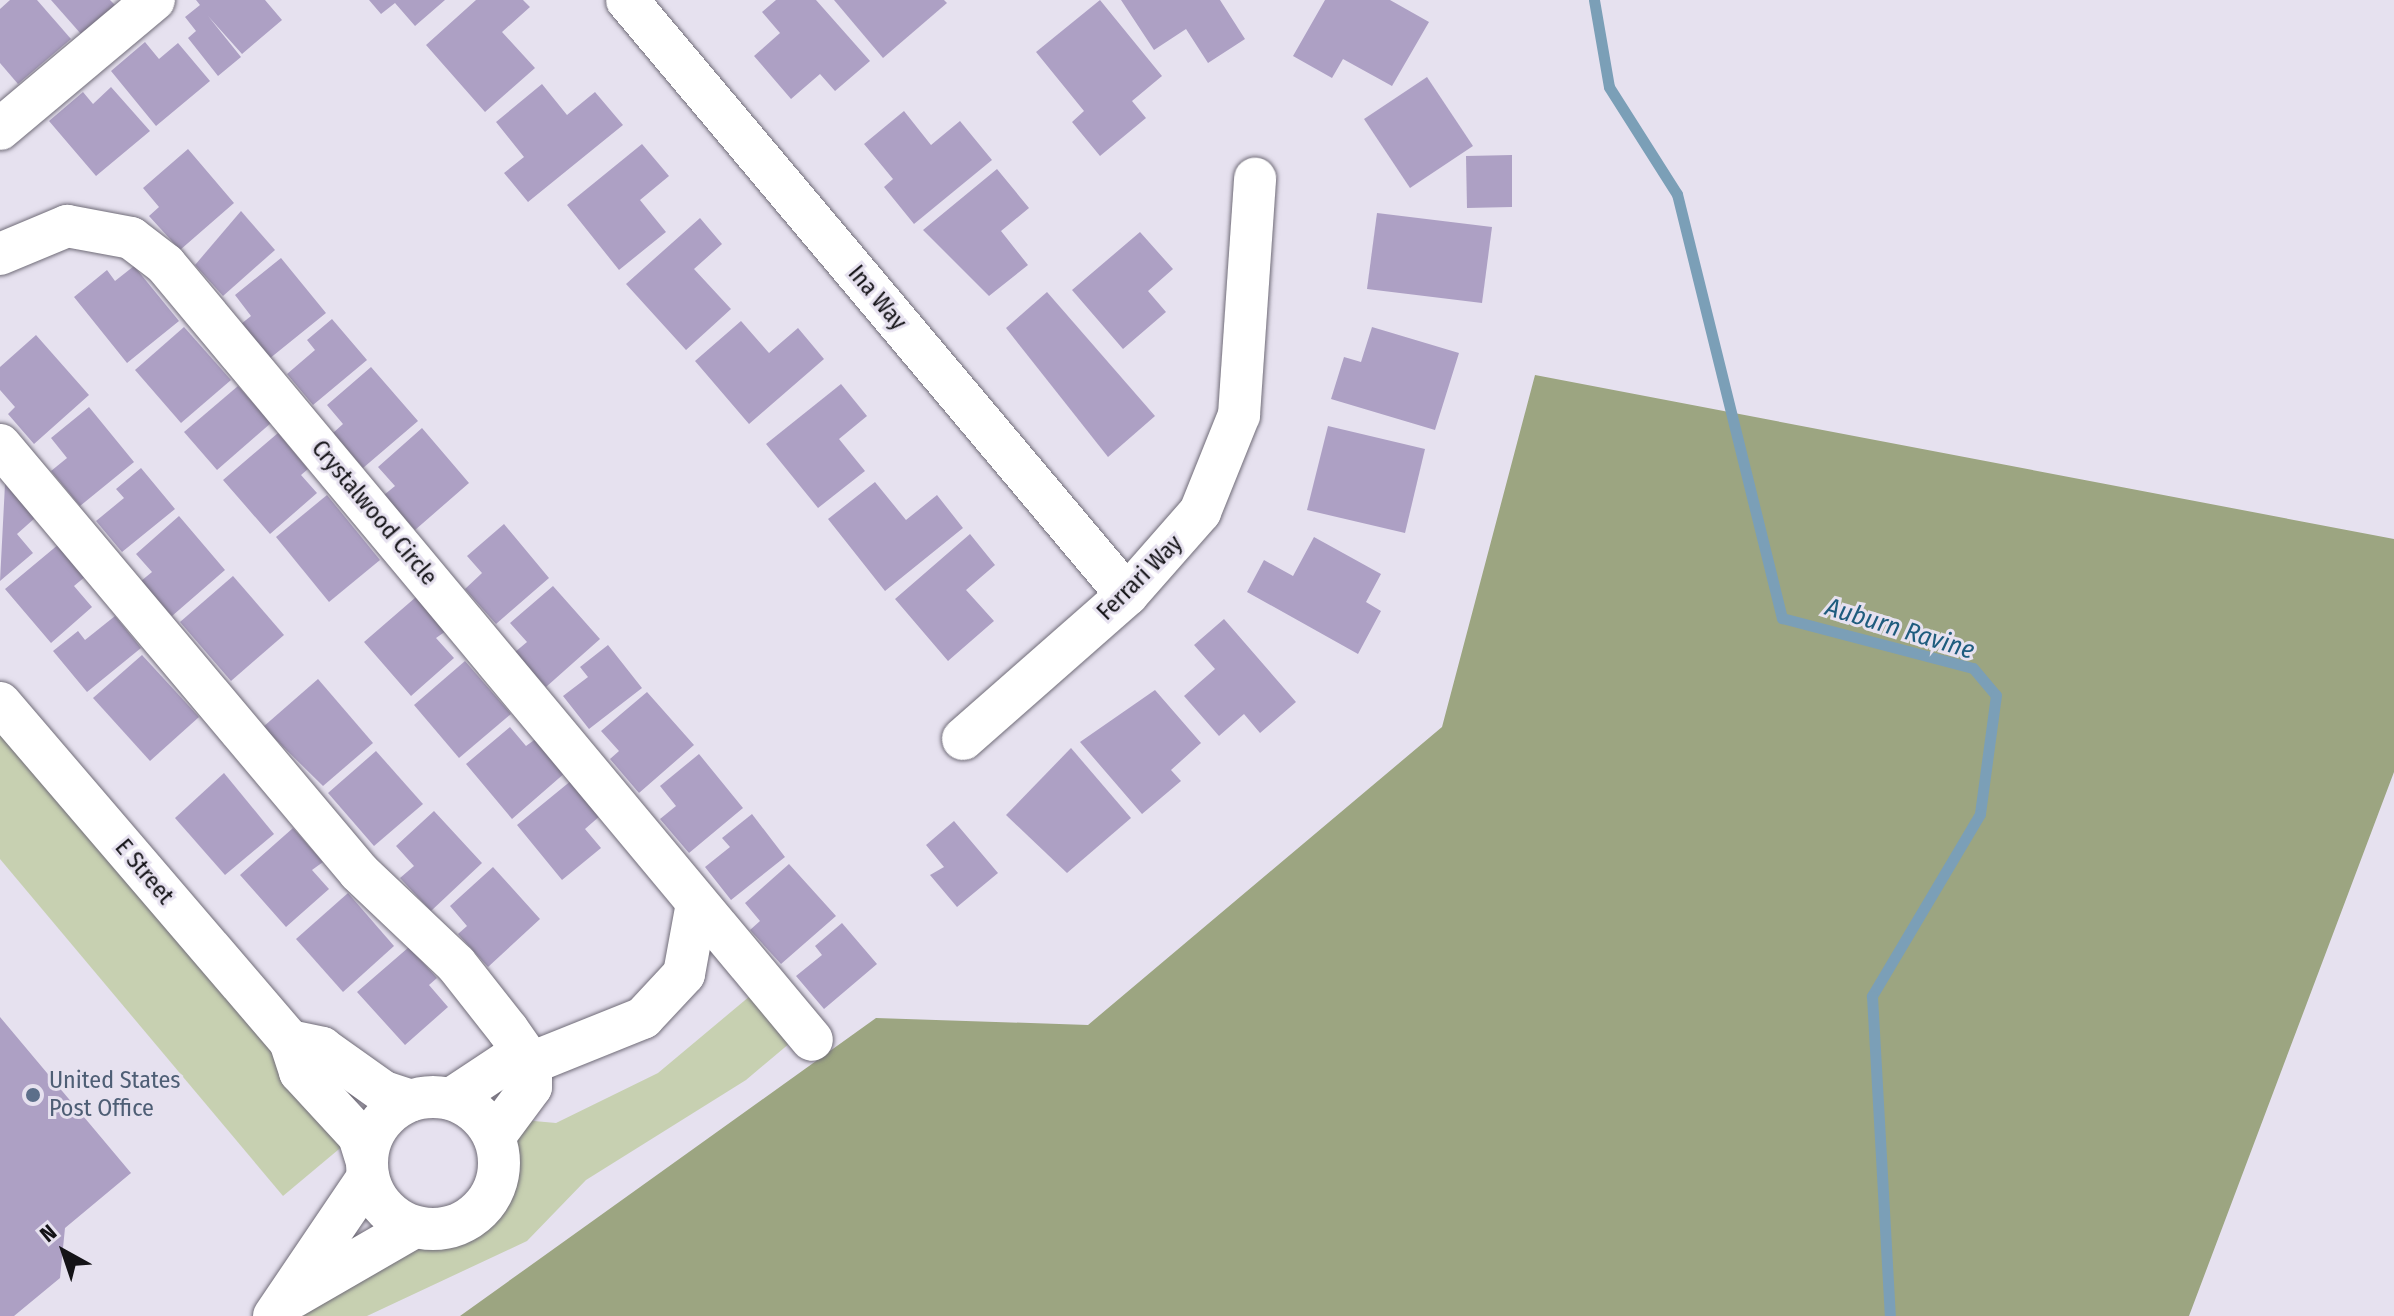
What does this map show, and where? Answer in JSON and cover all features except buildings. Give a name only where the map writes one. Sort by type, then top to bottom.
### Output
[{"type":"street","points":[[0,129],[154,0]]},
{"type":"street","name":"Ina Way","points":[[639,4],[1127,595]]},
{"type":"street","name":"Ferrari Way","points":[[963,739],[1127,595],[1200,512],[1239,415],[1255,179]]},
{"type":"street","name":"Crystalwood Circle","points":[[0,254],[67,226],[131,238],[165,264],[812,1040]]},
{"type":"street","points":[[0,445],[359,872],[456,964],[531,1063],[531,1087],[494,1137]]},
{"type":"street","name":"E Street","points":[[0,703],[290,1041],[300,1072],[359,1136],[367,1168]]},
{"type":"street","points":[[290,1041],[322,1048],[384,1092],[411,1101],[451,1099],[507,1062],[531,1063],[643,1018],[665,1001],[684,974],[697,903]]},
{"type":"street","points":[[367,1168],[384,1208],[414,1227],[447,1228],[482,1207],[499,1169],[494,1137],[477,1113],[451,1099]]},
{"type":"street","points":[[283,1307],[367,1168],[378,1127],[411,1101]]},
{"type":"street","points":[[283,1307],[414,1227]]},
{"type":"green space","points":[[1535,375],[2394,539],[2394,772],[2189,1316],[460,1316],[876,1018],[1088,1025],[1442,727]]},
{"type":"green space","points":[[0,712],[369,1124],[283,1196],[0,859]]},
{"type":"green space","points":[[750,996],[790,1043],[746,1080],[586,1180],[527,1241],[367,1316],[289,1316],[333,1265],[444,1245],[507,1194],[512,1119],[556,1123],[658,1073]]},
{"type":"waterway","name":"Auburn Ravine","points":[[1594,0],[1609,87],[1677,194],[1782,618],[1973,668],[1996,695],[1980,814],[1872,996],[1890,1316]]},
{"type":"place","name":"United States Post Office","points":[[33,1095]]}]
